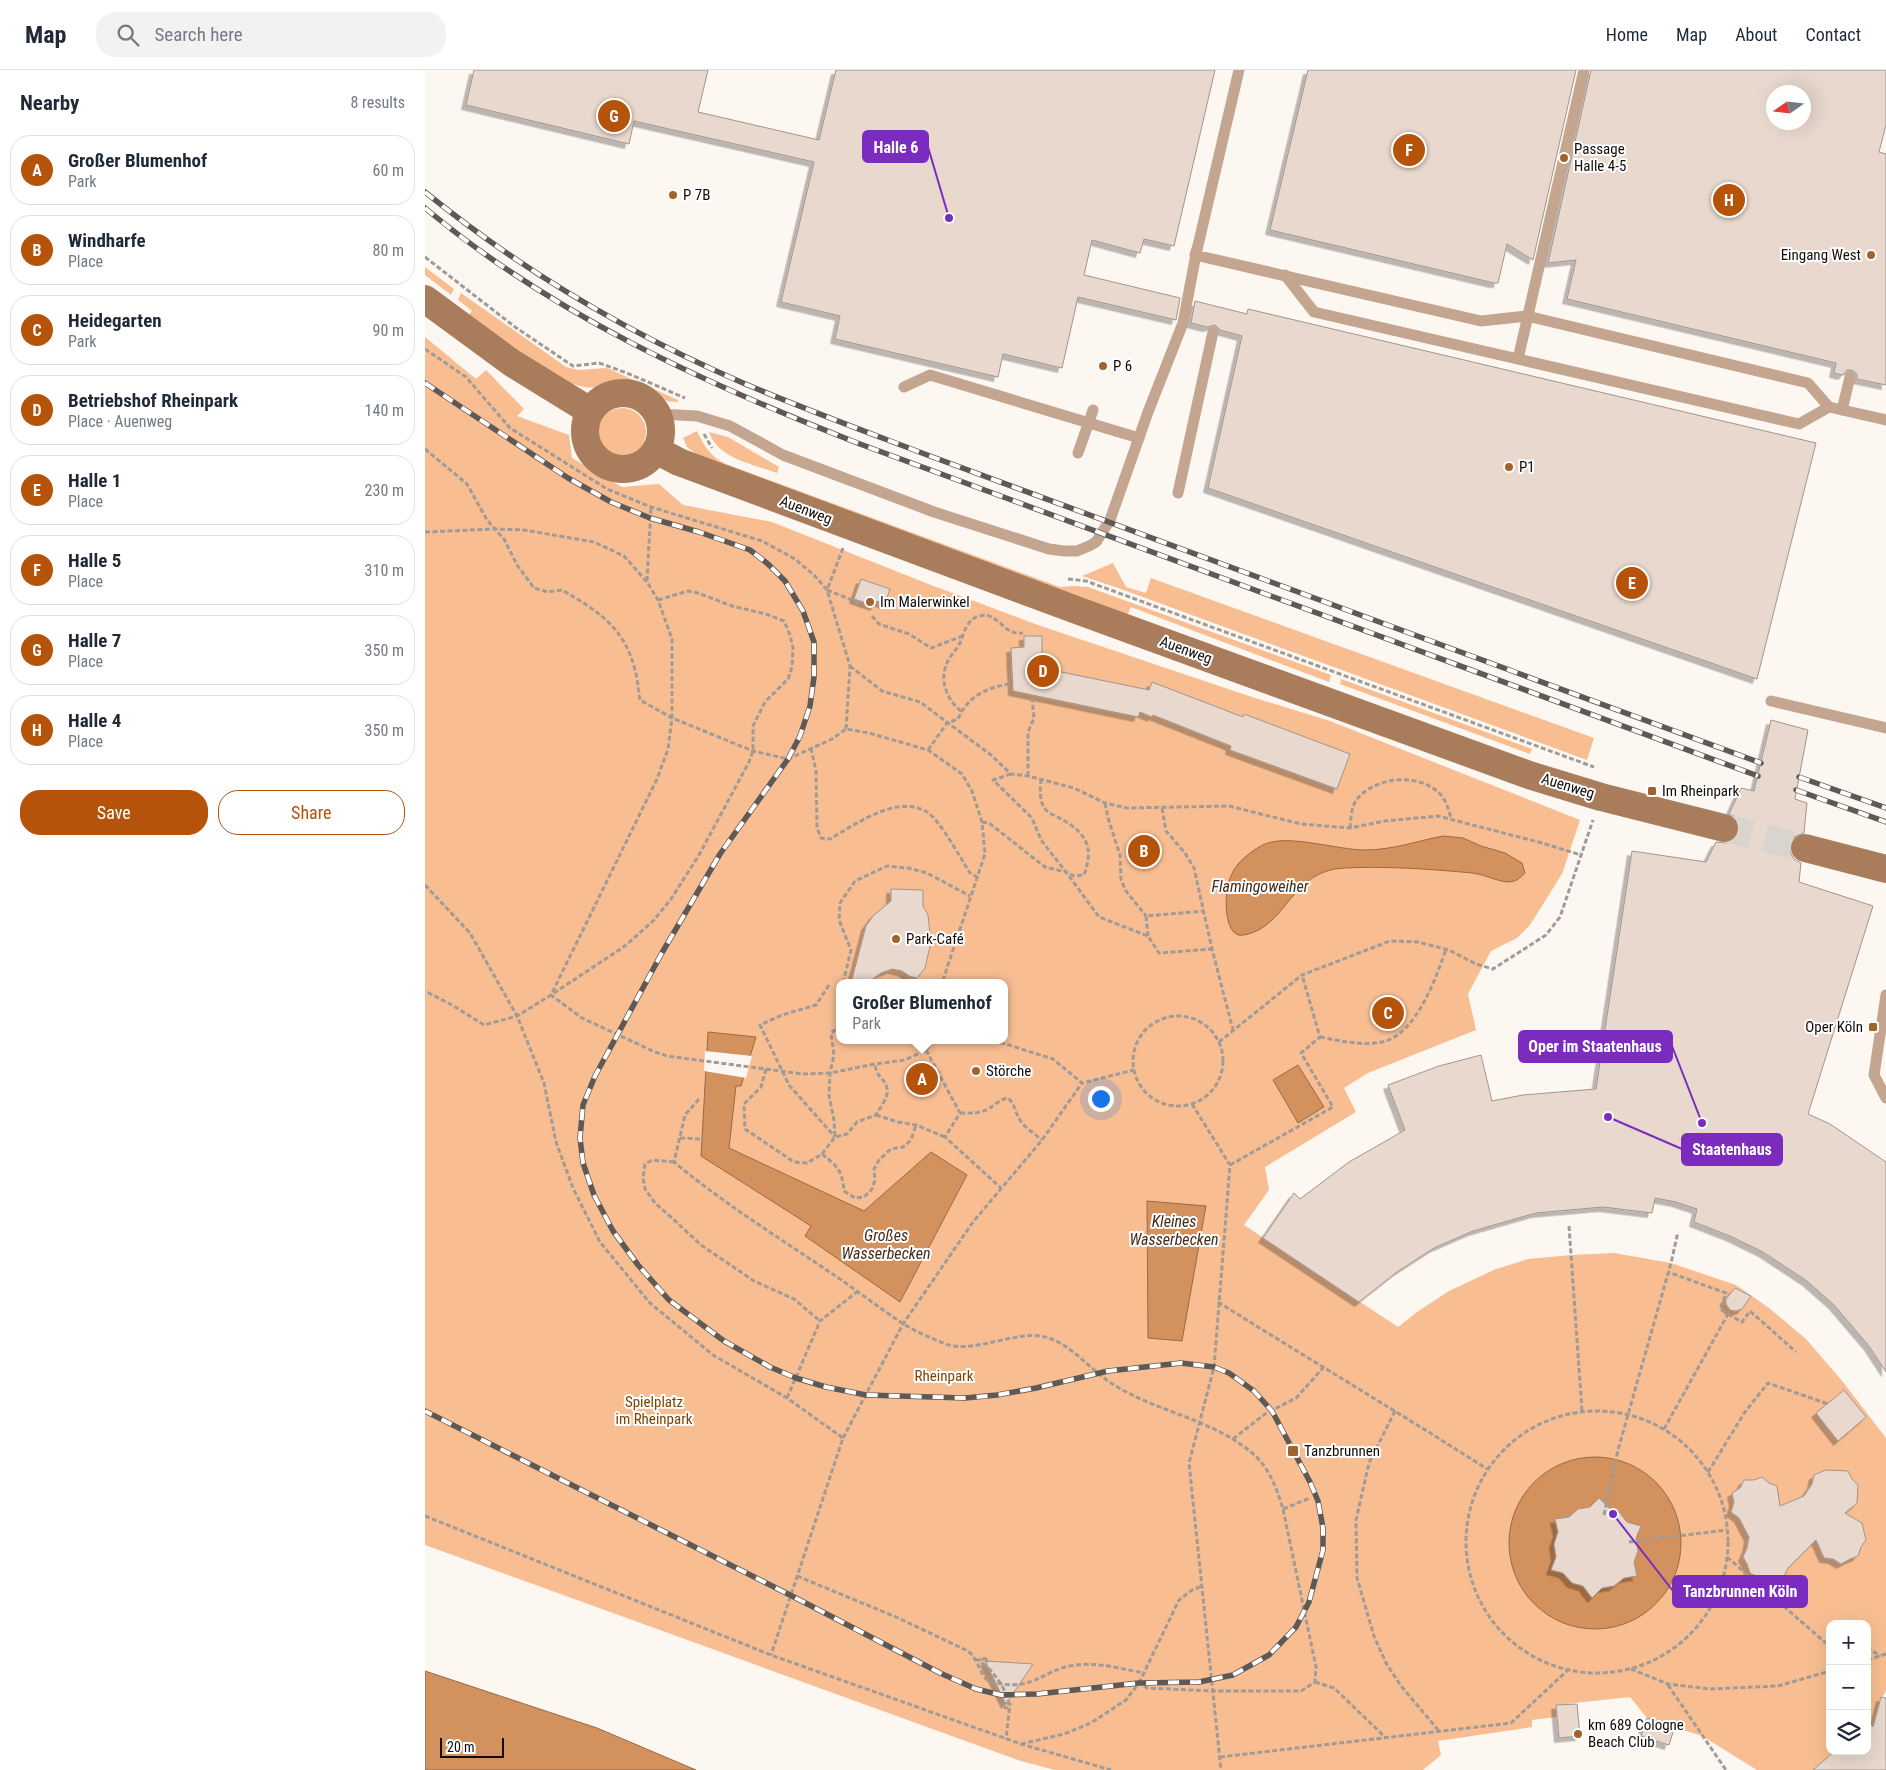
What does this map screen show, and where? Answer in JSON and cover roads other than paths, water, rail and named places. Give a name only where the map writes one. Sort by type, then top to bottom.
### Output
[{"type":"street","points":[[425,299],[512,363],[590,411]]},
{"type":"street","points":[[619,392],[631,393],[651,404],[657,414],[661,432],[656,450],[648,460],[636,467],[623,469],[610,467],[599,460],[590,450],[585,437],[585,424],[590,411],[597,402],[607,396],[619,392]]},
{"type":"street","name":"Auenweg","points":[[656,450],[679,462],[851,527],[1529,774],[1601,796],[1724,828]]},
{"type":"street","points":[[1805,848],[1886,869]]},
{"type":"lane","points":[[657,414],[697,416],[730,426],[783,455],[934,512],[1049,549],[1077,551],[1096,542],[1109,520],[1183,323],[1196,254],[1239,70]]},
{"type":"lane","points":[[1239,70],[1195,254],[1481,321],[1527,316],[1808,383],[1829,407],[1886,420]]},
{"type":"lane","points":[[1518,359],[1585,70]]},
{"type":"lane","points":[[1196,254],[1481,321],[1526,316],[1809,382],[1830,407],[1886,420]]},
{"type":"lane","points":[[1285,275],[1314,312],[1799,424],[1829,407]]},
{"type":"lane","points":[[1178,493],[1213,332]]},
{"type":"lane","points":[[904,387],[930,375],[1139,438]]},
{"type":"lane","points":[[1842,410],[1850,377]]},
{"type":"lane","points":[[1079,453],[1093,410]]},
{"type":"lane","points":[[1771,701],[1886,728]]},
{"type":"lane","points":[[1886,995],[1873,1075],[1886,1098]]},
{"type":"water","name":"Flamingoweiher","points":[[1443,836],[1463,838],[1505,853],[1522,863],[1525,873],[1520,878],[1509,882],[1477,874],[1424,869],[1360,867],[1326,871],[1311,879],[1300,888],[1270,922],[1259,930],[1238,935],[1230,926],[1226,910],[1226,895],[1232,874],[1243,859],[1264,844],[1289,841],[1375,850]]},
{"type":"water","name":"Großes Wasserbecken","points":[[708,1032],[756,1037],[741,1086],[736,1086],[729,1148],[864,1211],[931,1152],[967,1175],[900,1302],[805,1236],[811,1226],[701,1156]]},
{"type":"water","points":[[1298,1065],[1324,1107],[1298,1123],[1273,1080]]},
{"type":"water","name":"Kleines Wasserbecken","points":[[1147,1201],[1206,1206],[1182,1341],[1148,1338]]},
{"type":"water","points":[[1595,1457],[1612,1459],[1628,1464],[1656,1482],[1674,1510],[1679,1526],[1681,1543],[1679,1560],[1674,1576],[1656,1604],[1628,1622],[1612,1627],[1595,1629],[1578,1627],[1562,1622],[1534,1604],[1516,1576],[1511,1560],[1509,1543],[1511,1526],[1516,1510],[1534,1482],[1562,1464],[1578,1459]]},
{"type":"water","points":[[425,1671],[597,1728],[696,1770],[425,1770]]},
{"type":"tunnel","points":[[1724,828],[1805,848]]},
{"type":"railway","points":[[425,192],[499,248],[538,274],[618,322],[743,383],[930,456],[1761,763]]},
{"type":"railway","points":[[425,208],[525,282],[578,314],[633,344],[745,397],[860,444],[1758,776]]},
{"type":"railway","points":[[425,383],[568,478],[611,502],[650,518],[699,532],[750,550],[785,581],[803,611],[814,642],[814,677],[810,706],[800,736],[788,759],[720,854],[663,951],[595,1076],[583,1105],[580,1138],[583,1163],[594,1195],[613,1231],[638,1265],[669,1300],[724,1341],[770,1367],[796,1378],[826,1387],[866,1395],[965,1398],[997,1395],[1108,1371],[1181,1363],[1214,1367],[1229,1373],[1254,1391],[1272,1411],[1310,1482],[1318,1501],[1323,1528],[1323,1550],[1309,1602],[1296,1627],[1269,1655],[1233,1675],[1199,1682],[1139,1683],[1037,1694],[1001,1695],[976,1689],[940,1673],[792,1596],[425,1411]]},
{"type":"railway","points":[[1799,777],[1886,808]]},
{"type":"railway","points":[[1796,790],[1886,822]]},
{"type":"place","name":"Halle 7","points":[[614,116]]},
{"type":"place","name":"Halle 5","points":[[1409,150]]},
{"type":"place","name":"Passage Halle 4-5","points":[[1564,158]]},
{"type":"place","name":"P 7B","points":[[673,195]]},
{"type":"place","name":"Halle 4","points":[[1729,200]]},
{"type":"place","name":"Halle 6","points":[[949,218]]},
{"type":"place","name":"Eingang West","points":[[1871,255]]},
{"type":"place","name":"P 6","points":[[1103,366]]},
{"type":"place","name":"P1","points":[[1509,467]]},
{"type":"place","name":"Halle 1","points":[[1632,583]]},
{"type":"place","name":"Im Malerwinkel","points":[[870,602]]},
{"type":"place","name":"Betriebshof Rheinpark","points":[[1043,671]]},
{"type":"place","name":"Im Rheinpark","points":[[1652,791]]},
{"type":"place","name":"Windharfe","points":[[1144,851]]},
{"type":"place","name":"Park-Café","points":[[896,939]]},
{"type":"place","name":"Heidegarten","points":[[1388,1013]]},
{"type":"place","name":"Oper Köln","points":[[1873,1027]]},
{"type":"place","name":"Störche","points":[[976,1071]]},
{"type":"place","name":"Großer Blumenhof","points":[[922,1079]]},
{"type":"place","name":"Staatenhaus","points":[[1608,1117]]},
{"type":"place","name":"Oper im Staatenhaus","points":[[1702,1123]]},
{"type":"place","name":"Tanzbrunnen","points":[[1293,1451]]},
{"type":"place","name":"Tanzbrunnen Köln","points":[[1613,1514]]},
{"type":"place","name":"km 689 Cologne Beach Club","points":[[1578,1734]]},
{"type":"park label","name":"Rheinpark","points":[[944,1376]]},
{"type":"park label","name":"Spielplatz im Rheinpark","points":[[654,1410]]}]
